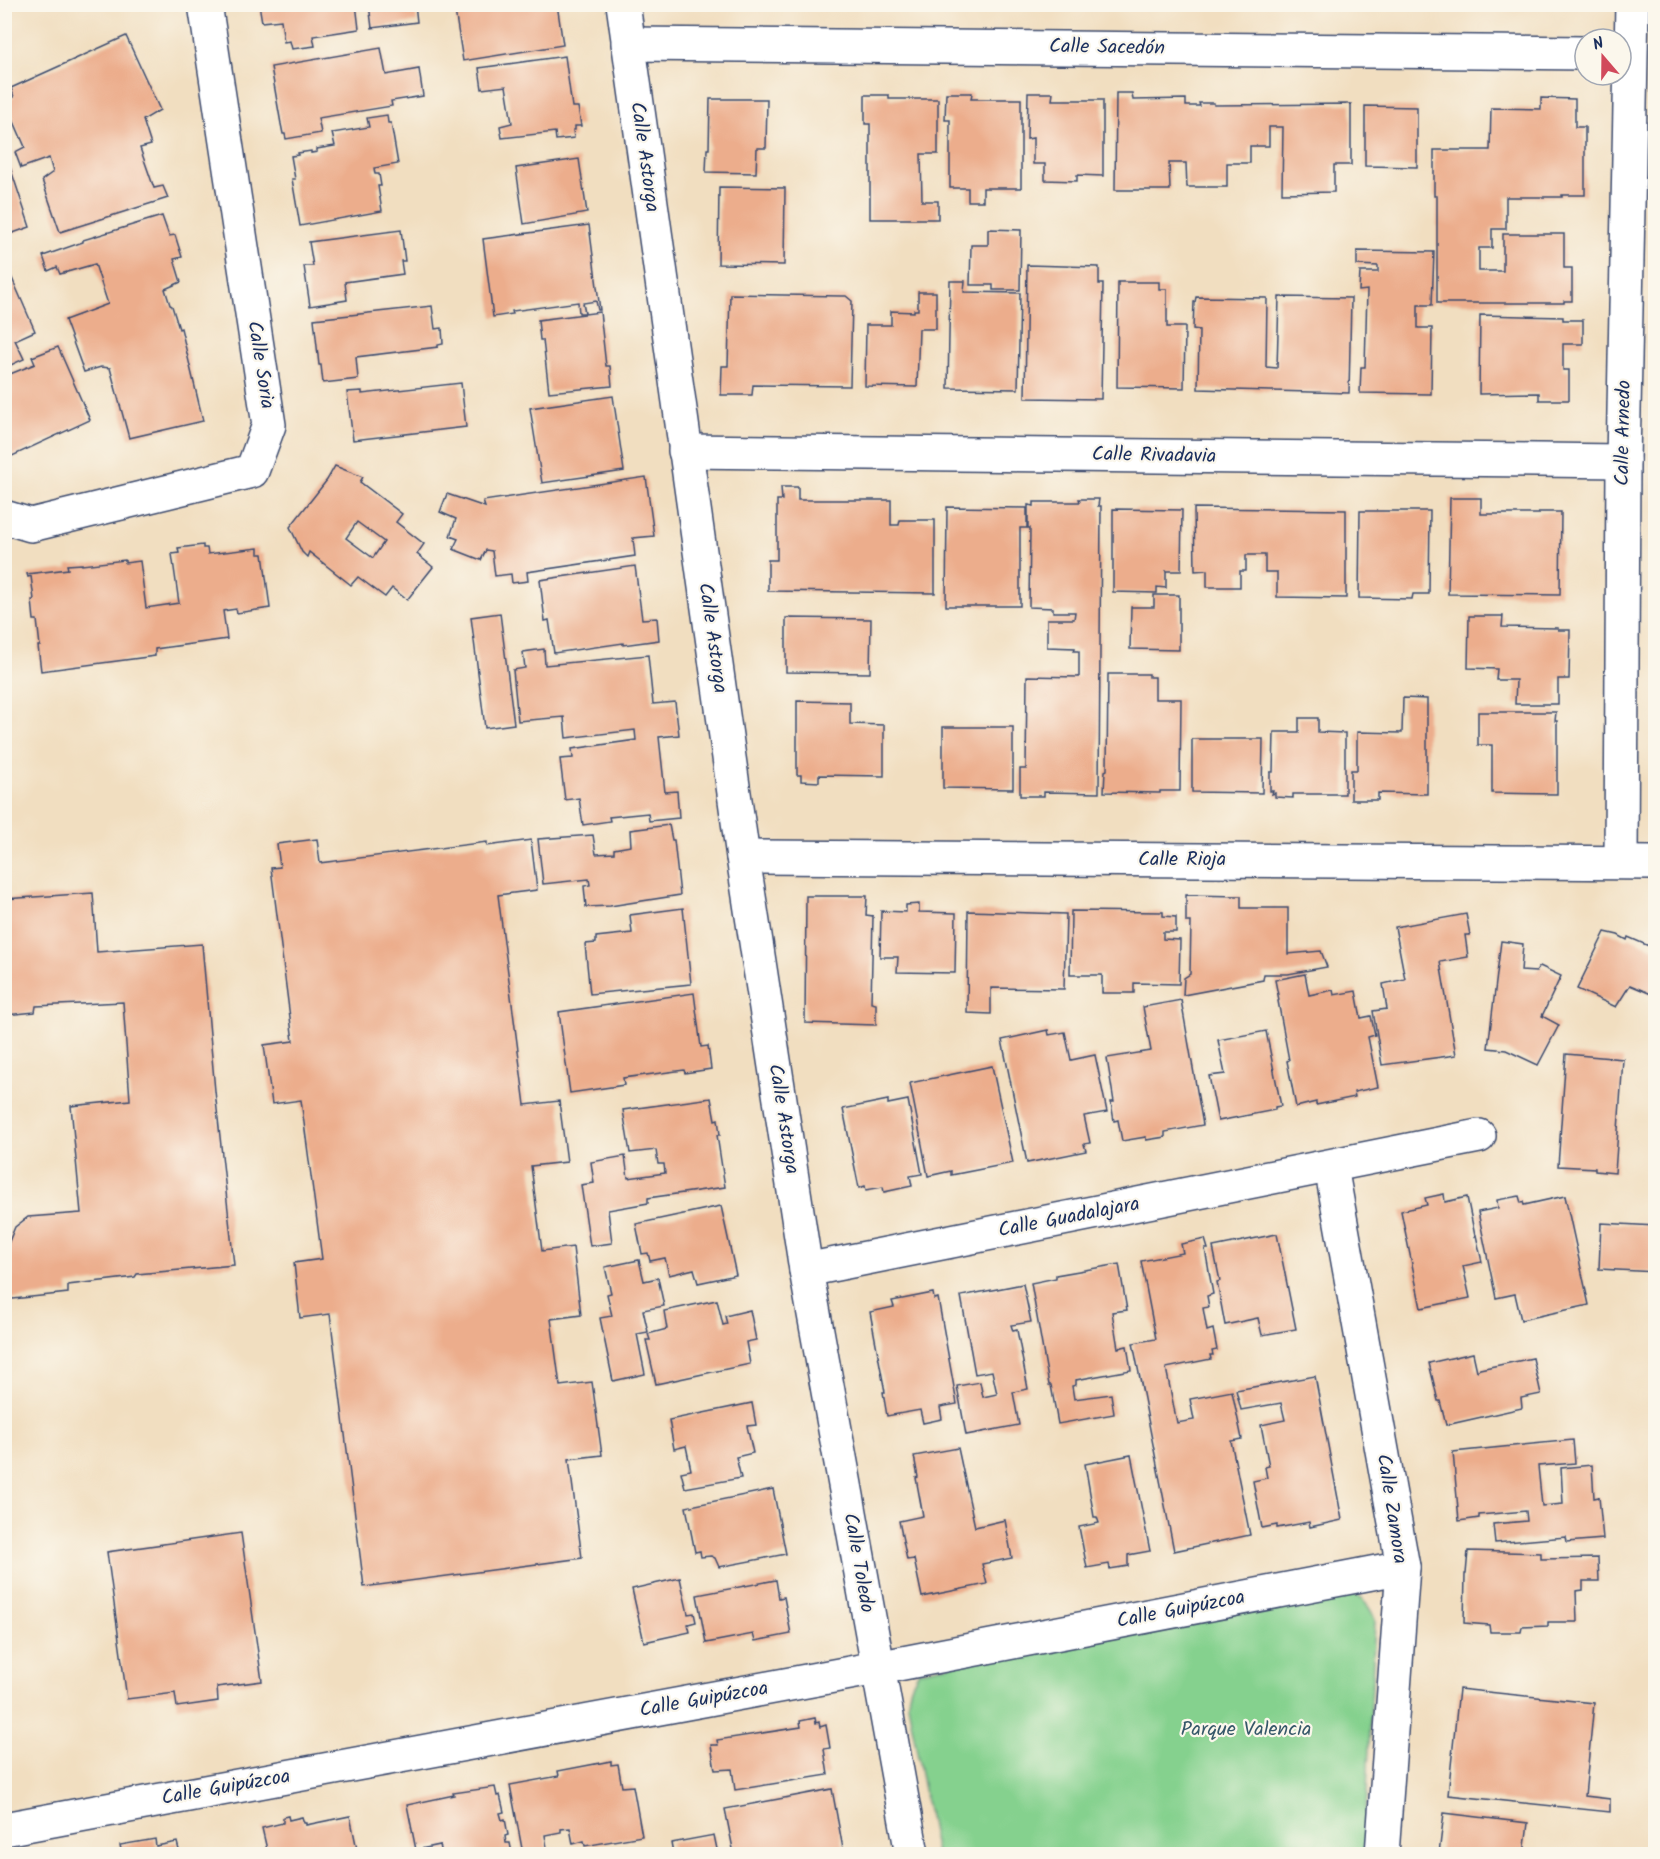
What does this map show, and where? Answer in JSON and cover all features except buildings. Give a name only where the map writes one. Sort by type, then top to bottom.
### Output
[{"type":"street","name":"Calle Soria","points":[[4,518],[31,525],[252,471],[269,425],[205,4]]},
{"type":"street","name":"Calle Astorga","points":[[623,4],[743,857],[806,1270]]},
{"type":"street","name":"Calle Arnedo","points":[[1630,27],[1632,4]]},
{"type":"street","name":"Calle Sacedón","points":[[628,44],[1573,52]]},
{"type":"street","name":"Calle Arnedo","points":[[1621,862],[1627,87]]},
{"type":"street","name":"Calle Rivadavia","points":[[685,451],[1623,461]]},
{"type":"street","name":"Calle Rioja","points":[[743,857],[1656,863]]},
{"type":"street","name":"Calle Guadalajara","points":[[806,1270],[1479,1136]]},
{"type":"street","name":"Calle Zamora","points":[[1331,1167],[1403,1567],[1382,1854]]},
{"type":"street","name":"Calle Toledo","points":[[806,1270],[912,1854]]},
{"type":"street","name":"Calle Guipúzcoa","points":[[4,1830],[877,1668],[1403,1567]]},
{"type":"green space","name":"Parque Valencia","points":[[1346,1589],[1364,1602],[1375,1620],[1364,1854],[936,1854],[908,1704],[911,1687],[919,1671]]}]
